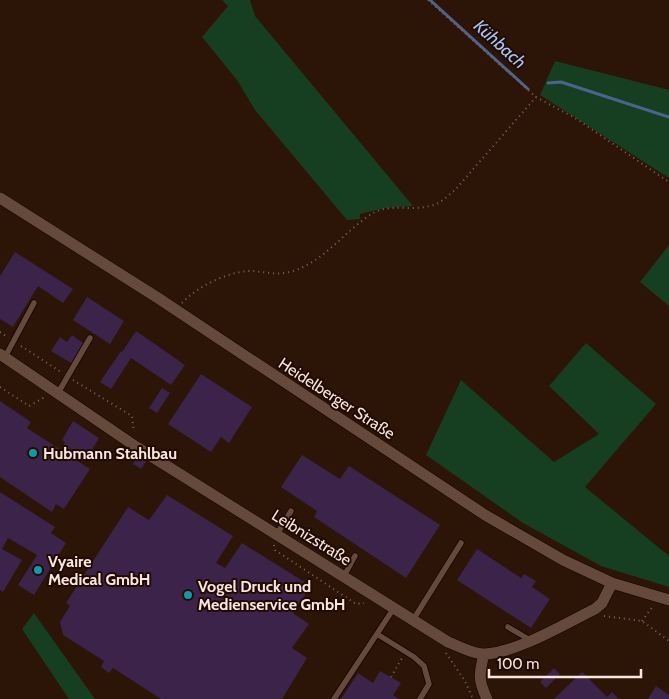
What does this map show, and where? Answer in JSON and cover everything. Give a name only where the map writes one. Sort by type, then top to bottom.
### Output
[{"type":"street","name":"Heidelberger Straße","points":[[0,198],[175,310],[485,514],[563,560],[612,583],[664,598]]},
{"type":"street","name":"Leibnizstraße","points":[[2,356],[134,446],[448,642],[484,654],[508,650],[596,609]]},
{"type":"street","points":[[596,609],[602,603],[612,583]]},
{"type":"street","points":[[484,654],[479,676],[481,687],[487,699]]},
{"type":"lane","points":[[2,356],[14,341],[34,303]]},
{"type":"lane","points":[[58,393],[90,338]]},
{"type":"lane","points":[[277,534],[291,511]]},
{"type":"lane","points":[[413,620],[462,543]]},
{"type":"lane","points":[[344,576],[355,556]]},
{"type":"lane","points":[[334,699],[394,608]]},
{"type":"lane","points":[[508,627],[530,640]]},
{"type":"lane","points":[[377,634],[424,666],[429,684],[420,699]]},
{"type":"path","points":[[428,0],[536,97],[575,118],[669,182]]},
{"type":"path","points":[[175,310],[187,297],[222,277],[238,272],[251,271],[278,274],[304,266],[318,258],[374,212],[393,208],[422,207],[440,203],[455,190],[536,97]]},
{"type":"path","points":[[0,332],[132,416],[134,434]]},
{"type":"path","points":[[642,621],[664,598]]},
{"type":"path","points":[[596,609],[602,616],[642,621],[669,642]]},
{"type":"path","points":[[391,677],[406,652]]},
{"type":"green space","points":[[222,0],[250,0],[255,16],[413,206],[385,208],[360,214],[360,219],[347,220],[255,110],[237,80],[202,37],[228,6]]},
{"type":"green space","points":[[555,61],[669,90],[669,178],[540,95]]},
{"type":"green space","points":[[669,245],[669,306],[640,282]]},
{"type":"green space","points":[[586,343],[656,404],[585,487],[669,556],[669,587],[601,566],[523,523],[426,455],[461,380],[554,462],[599,434],[549,386]]},
{"type":"green space","points":[[34,613],[95,699],[69,699],[22,629]]},
{"type":"building","points":[[15,252],[73,289],[63,303],[38,286],[13,327],[0,319],[0,276]]},
{"type":"building","points":[[87,297],[124,321],[110,344],[73,320]]},
{"type":"building","points":[[136,331],[185,365],[171,385],[131,358],[111,389],[100,382]]},
{"type":"building","points":[[72,335],[83,343],[71,363],[51,351],[60,337],[67,342]]},
{"type":"building","points":[[201,374],[252,407],[229,443],[221,437],[211,452],[168,424]]},
{"type":"building","points":[[162,388],[170,393],[157,413],[149,408]]},
{"type":"building","name":"Hubmann Stahlbau","points":[[0,401],[31,422],[27,428],[61,450],[65,442],[62,440],[73,421],[99,438],[88,456],[76,449],[71,457],[90,469],[64,509],[56,504],[52,512],[0,477]]},
{"type":"building","points":[[139,454],[147,460],[141,469],[133,464]]},
{"type":"building","points":[[302,455],[340,479],[349,466],[440,525],[406,578],[314,517],[317,511],[281,487]]},
{"type":"building","points":[[0,492],[55,527],[51,533],[66,543],[34,595],[18,585],[37,555],[8,538],[2,549],[22,560],[3,592],[0,590]]},
{"type":"building","name":"Vogel Druck und Medienservice GmbH","points":[[167,495],[233,536],[216,563],[225,568],[242,543],[311,586],[293,613],[309,624],[292,648],[307,658],[282,699],[161,699],[113,668],[109,673],[101,667],[104,661],[63,635],[60,622],[70,606],[66,603],[128,507],[149,520]]},
{"type":"building","points":[[477,549],[521,578],[524,574],[536,581],[532,587],[550,599],[531,628],[457,580]]},
{"type":"building","points":[[554,668],[560,674],[546,688],[540,682]]},
{"type":"building","points":[[380,671],[401,683],[393,695],[399,699],[341,699],[358,673],[373,683]]},
{"type":"building","points":[[582,672],[607,697],[612,692],[619,699],[554,699]]},
{"type":"building","points":[[656,686],[669,695],[669,699],[648,699]]},
{"type":"waterway","name":"Kühbach","points":[[430,0],[528,89]]},
{"type":"waterway","name":"Kühbach","points":[[548,83],[561,82],[669,117]]},
{"type":"place","name":"Hubmann Stahlbau","points":[[33,453]]},
{"type":"place","name":"Vyaire Medical GmbH","points":[[38,570]]},
{"type":"place","name":"Vogel Druck und Medienservice GmbH","points":[[188,595]]}]
